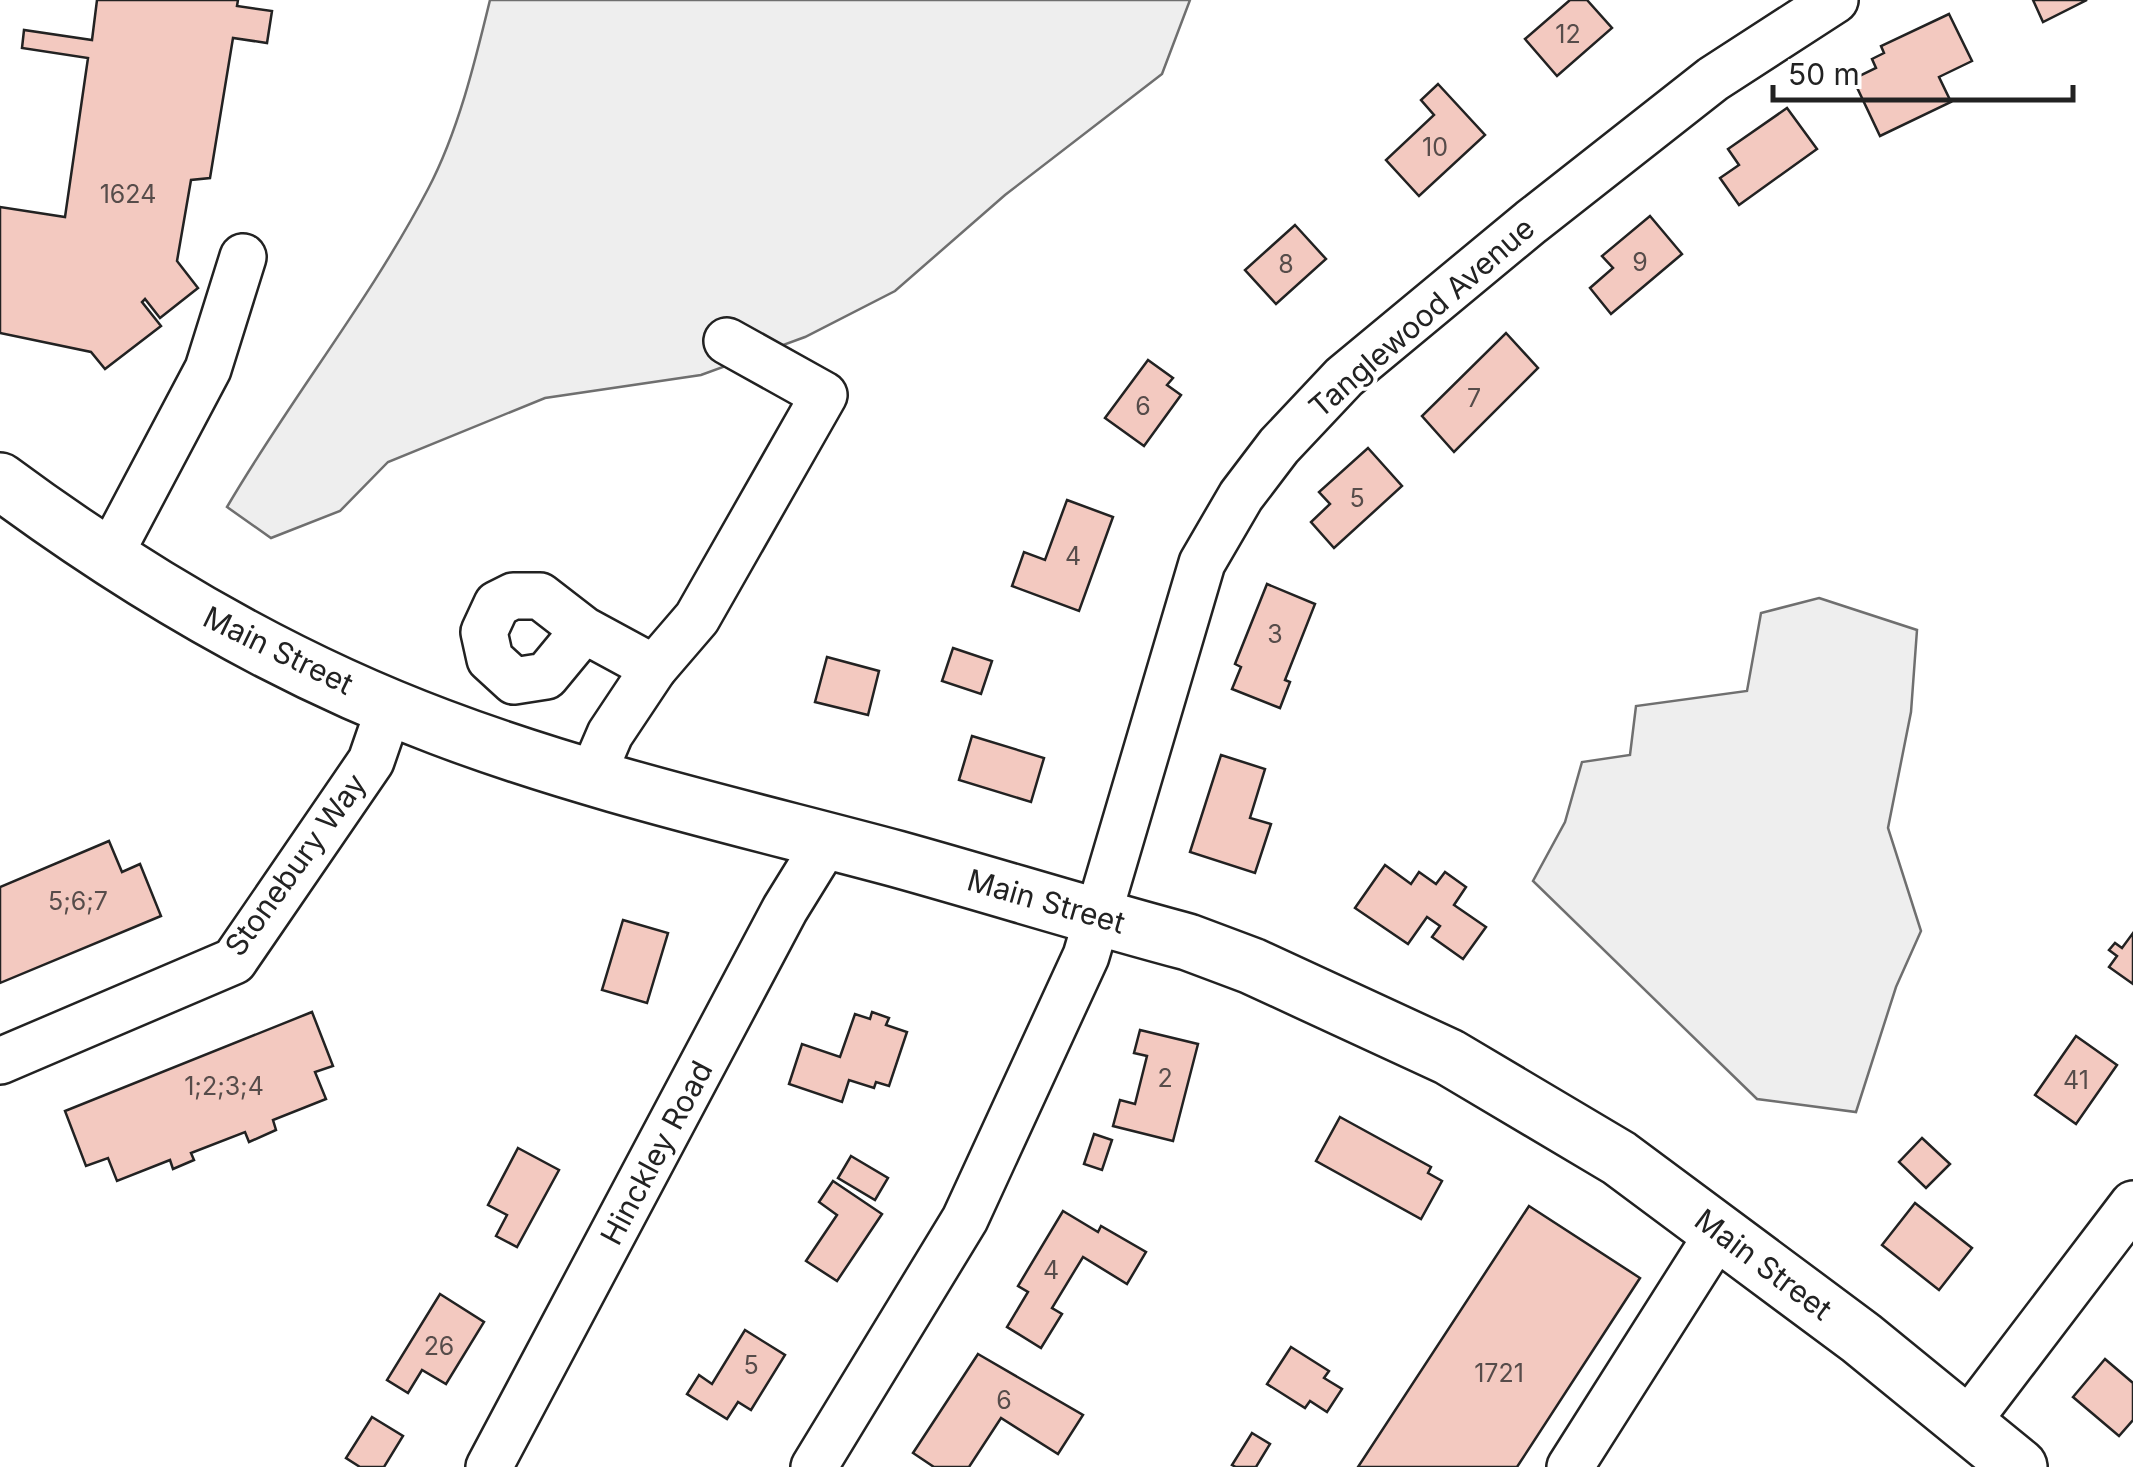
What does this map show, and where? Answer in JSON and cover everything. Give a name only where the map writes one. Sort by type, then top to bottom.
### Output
[{"type":"main road","name":"Main Street","points":[[0,481],[108,558],[299,666],[390,706],[494,747],[592,776],[1188,942],[1252,966],[1449,1057],[1619,1158],[1968,1421],[2020,1467]]},
{"type":"street","name":"Tanglewood Avenue","points":[[1098,918],[1202,563],[1241,496],[1279,446],[1344,377],[1532,222],[1713,79],[1836,0]]},
{"type":"street","points":[[108,558],[208,369],[244,257]]},
{"type":"street","points":[[592,776],[610,734],[654,668],[696,618],[824,395],[727,341]]},
{"type":"street","points":[[584,630],[654,668]]},
{"type":"street","name":"Stonebury Way","points":[[0,1061],[234,961],[371,761],[390,706]]},
{"type":"street","name":"Hinckley Road","points":[[488,1467],[785,909],[827,841]]},
{"type":"street","points":[[814,1467],[964,1219],[1059,1017],[1098,918]]},
{"type":"street","points":[[1968,1421],[2133,1204]]},
{"type":"street","points":[[1570,1467],[1719,1232]]},
{"type":"shaded area","points":[[490,0],[1190,0],[1162,74],[1005,195],[895,291],[805,337],[701,375],[545,398],[388,462],[340,511],[271,538],[227,507],[381,270],[428,189],[457,120]]},
{"type":"shaded area","points":[[1819,598],[1917,630],[1911,712],[1888,828],[1921,931],[1896,987],[1856,1112],[1757,1099],[1533,881],[1565,822],[1582,762],[1630,755],[1636,706],[1747,691],[1761,613]]},
{"type":"building","points":[[97,0],[238,0],[237,6],[272,11],[267,43],[233,38],[210,178],[191,180],[177,261],[198,288],[160,318],[145,299],[142,302],[161,326],[105,369],[91,352],[0,333],[0,207],[65,217],[88,58],[22,48],[24,30],[92,40]]},
{"type":"building","points":[[1570,0],[1587,0],[1612,28],[1557,76],[1525,39]]},
{"type":"building","points":[[2033,0],[2087,0],[2043,22]]},
{"type":"building","points":[[1949,14],[1972,61],[1939,77],[1951,102],[1880,136],[1853,79],[1876,68],[1872,59],[1884,53],[1881,46]]},
{"type":"building","points":[[1438,84],[1485,135],[1419,196],[1386,160],[1434,115],[1421,100]]},
{"type":"building","points":[[1787,108],[1817,149],[1739,205],[1720,178],[1739,165],[1728,149]]},
{"type":"building","points":[[1650,216],[1682,254],[1611,314],[1590,288],[1613,268],[1602,256]]},
{"type":"building","points":[[1295,225],[1326,259],[1276,304],[1245,270]]},
{"type":"building","points":[[1506,333],[1538,368],[1454,452],[1422,416]]},
{"type":"building","points":[[1148,360],[1173,378],[1167,385],[1181,395],[1144,446],[1105,418]]},
{"type":"building","points":[[1368,448],[1402,486],[1334,548],[1311,522],[1330,504],[1319,492]]},
{"type":"building","points":[[1067,500],[1113,517],[1079,611],[1012,586],[1024,552],[1045,560]]},
{"type":"building","points":[[1267,584],[1315,604],[1285,680],[1290,682],[1280,708],[1232,689],[1241,667],[1235,664]]},
{"type":"building","points":[[953,648],[992,661],[981,694],[942,681]]},
{"type":"building","points":[[827,657],[879,671],[868,715],[815,702]]},
{"type":"building","points":[[972,736],[1044,758],[1031,802],[959,780]]},
{"type":"building","points":[[1221,755],[1265,769],[1250,818],[1271,824],[1255,873],[1190,852]]},
{"type":"building","points":[[109,841],[122,872],[140,864],[161,916],[0,983],[0,887]]},
{"type":"building","points":[[1385,865],[1411,884],[1419,872],[1436,884],[1445,872],[1466,887],[1454,905],[1486,927],[1463,959],[1432,937],[1440,926],[1427,917],[1408,944],[1355,908]]},
{"type":"building","points":[[623,920],[668,933],[647,1003],[602,990]]},
{"type":"building","points":[[2133,933],[2133,984],[2109,967],[2117,956],[2109,950],[2115,943],[2122,948]]},
{"type":"building","points":[[312,1012],[333,1066],[315,1072],[326,1099],[273,1120],[276,1130],[249,1142],[245,1132],[191,1153],[194,1160],[173,1169],[170,1160],[117,1181],[108,1158],[86,1166],[65,1111]]},
{"type":"building","points":[[872,1012],[889,1018],[886,1025],[907,1032],[889,1086],[876,1082],[874,1088],[849,1080],[842,1102],[789,1084],[802,1044],[840,1057],[855,1014],[870,1019]]},
{"type":"building","points":[[1140,1030],[1198,1044],[1173,1141],[1113,1126],[1120,1100],[1135,1104],[1147,1056],[1134,1053]]},
{"type":"building","points":[[2076,1036],[2117,1065],[2076,1124],[2035,1095]]},
{"type":"building","points":[[1340,1117],[1431,1167],[1428,1173],[1442,1181],[1421,1219],[1316,1161]]},
{"type":"building","points":[[1094,1134],[1112,1140],[1102,1170],[1084,1164]]},
{"type":"building","points":[[1922,1138],[1950,1164],[1926,1188],[1899,1162]]},
{"type":"building","points":[[518,1148],[559,1170],[517,1247],[496,1236],[507,1215],[488,1205]]},
{"type":"building","points":[[851,1156],[888,1178],[875,1200],[838,1178]]},
{"type":"building","points":[[833,1181],[882,1214],[837,1281],[806,1261],[837,1215],[819,1202]]},
{"type":"building","points":[[1915,1203],[1972,1248],[1939,1290],[1882,1245]]},
{"type":"building","points":[[1529,1206],[1640,1278],[1517,1467],[1358,1467]]},
{"type":"building","points":[[1063,1211],[1098,1232],[1101,1226],[1146,1252],[1127,1284],[1083,1257],[1052,1308],[1062,1314],[1041,1348],[1007,1327],[1028,1292],[1018,1286]]},
{"type":"building","points":[[440,1294],[484,1322],[446,1384],[422,1370],[408,1393],[387,1380]]},
{"type":"building","points":[[745,1330],[785,1355],[751,1410],[738,1402],[727,1419],[687,1394],[699,1375],[712,1384]]},
{"type":"building","points":[[1291,1347],[1329,1371],[1324,1378],[1342,1389],[1327,1412],[1310,1401],[1305,1408],[1267,1384]]},
{"type":"building","points":[[978,1354],[1083,1415],[1058,1454],[1001,1418],[969,1467],[934,1467],[913,1453]]},
{"type":"building","points":[[2105,1359],[2133,1383],[2133,1420],[2119,1436],[2073,1397]]},
{"type":"building","points":[[372,1417],[403,1436],[384,1467],[360,1467],[346,1458]]},
{"type":"building","points":[[1252,1433],[1270,1444],[1256,1467],[1232,1465]]}]
